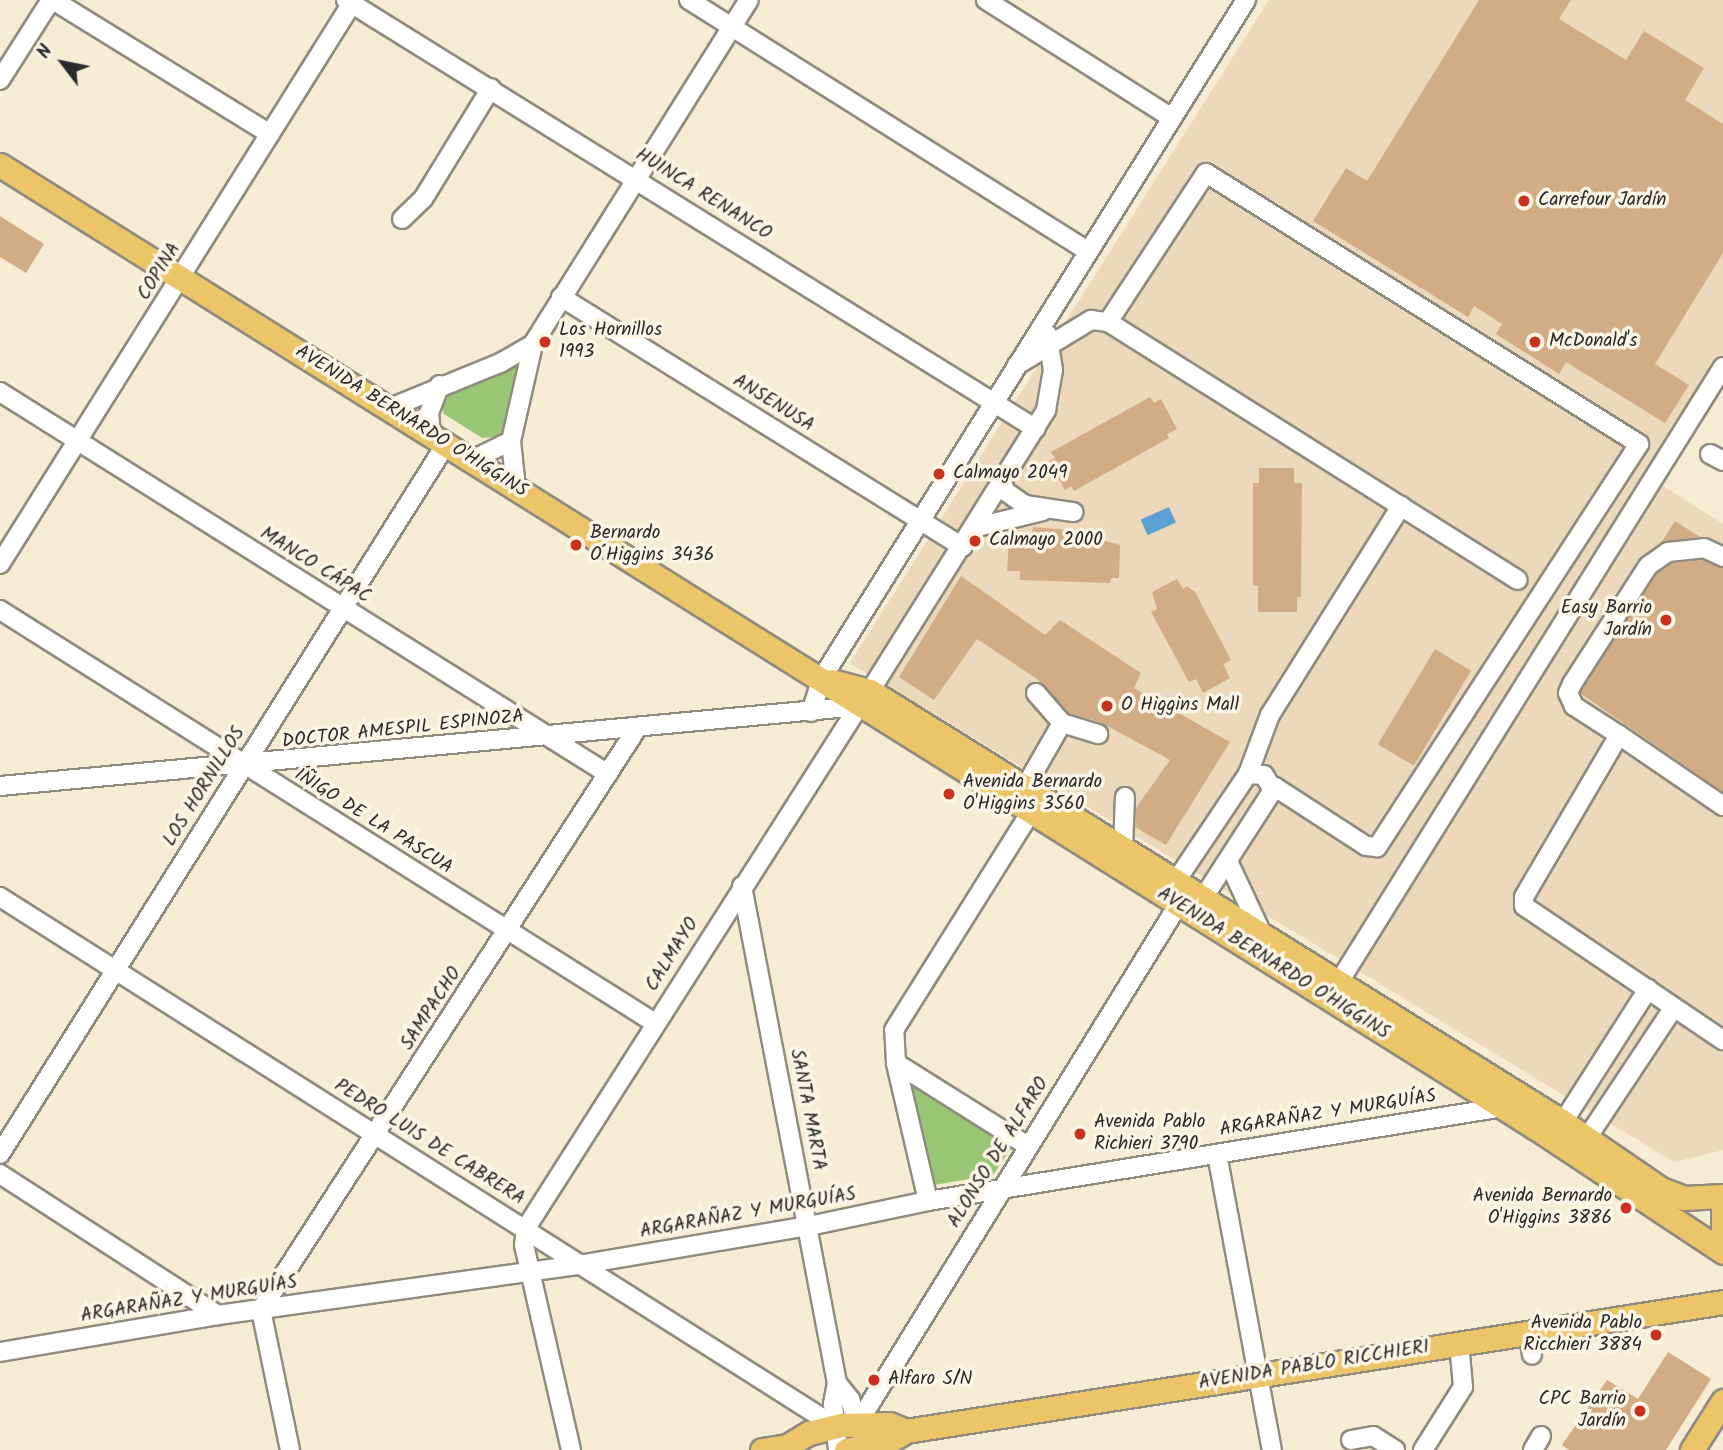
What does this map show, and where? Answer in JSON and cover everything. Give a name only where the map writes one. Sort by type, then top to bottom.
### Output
[{"type":"main road","name":"AVENIDA BERNARDO O'HIGGINS","points":[[0,165],[822,678],[865,699],[1536,1128],[1723,1252]]},
{"type":"main road","name":"AVENIDA BERNARDO O'HIGGINS","points":[[1023,801],[1123,848],[1176,881],[1191,906],[1262,934],[1563,1122],[1674,1195],[1697,1199],[1723,1196]]},
{"type":"main road","points":[[1536,1128],[1571,1141],[1587,1138]]},
{"type":"main road","points":[[1723,1209],[1723,1238]]},
{"type":"main road","name":"AVENIDA PABLO RICCHIERI","points":[[857,1449],[906,1431],[1459,1343],[1530,1343],[1723,1302]]},
{"type":"main road","points":[[1692,1450],[1719,1411]]},
{"type":"main road","name":"AVENIDA PABLO RICCHIERI","points":[[762,1450],[794,1448],[809,1433],[846,1425],[889,1424],[906,1431]]},
{"type":"street","points":[[0,80],[52,0],[270,134]]},
{"type":"street","points":[[689,0],[1087,251]]},
{"type":"street","points":[[516,488],[510,441],[533,344],[748,0]]},
{"type":"street","points":[[986,0],[1172,118]]},
{"type":"street","points":[[811,712],[822,678],[1045,317],[1246,0]]},
{"type":"street","name":"COPINA","points":[[0,564],[182,277],[351,1]]},
{"type":"street","name":"HUINCA RENANCO","points":[[351,1],[1036,429]]},
{"type":"street","points":[[402,219],[423,199],[491,88]]},
{"type":"street","points":[[1108,323],[1206,173],[1639,444],[1377,847],[1366,846],[1274,788],[1264,775],[1248,774]]},
{"type":"street","name":"ANSENUSA","points":[[561,298],[962,547]]},
{"type":"street","points":[[1045,317],[1070,332]]},
{"type":"street","name":"CALMAYO","points":[[526,1228],[1036,429],[1050,394],[1049,345],[1045,317]]},
{"type":"street","points":[[1014,367],[1091,320],[1108,323],[1518,580]]},
{"type":"street","points":[[390,408],[440,385],[502,362],[533,344]]},
{"type":"street","points":[[1339,982],[1723,367]]},
{"type":"street","name":"LOS HORNILLOS","points":[[0,1154],[342,608],[438,440],[429,413],[440,385]]},
{"type":"street","name":"MANCO CÁPAC","points":[[0,392],[608,774]]},
{"type":"street","points":[[472,460],[510,441]]},
{"type":"street","points":[[1002,483],[1016,501],[1043,511]]},
{"type":"street","points":[[1176,881],[1248,774],[1270,715],[1401,506]]},
{"type":"street","points":[[973,528],[1043,511],[1073,512]]},
{"type":"street","points":[[1723,557],[1704,548],[1668,552],[1648,566],[1568,693],[1574,706],[1723,806]]},
{"type":"street","name":"ÍÑIGO DE LA PASCUA","points":[[0,610],[242,767],[655,1023]]},
{"type":"street","points":[[1036,694],[1062,723],[1098,734]]},
{"type":"street","name":"DOCTOR AMESPIL ESPINOZA","points":[[0,786],[242,767],[636,730],[811,712],[865,699]]},
{"type":"street","points":[[928,1201],[893,1044],[900,1016],[1023,801],[1062,723]]},
{"type":"street","name":"SAMPACHO","points":[[261,1310],[636,730]]},
{"type":"street","points":[[1619,735],[1524,897],[1524,906],[1723,1040]]},
{"type":"street","name":"ALONSO DE ALFARO","points":[[846,1425],[1028,1146],[1191,906],[1228,861],[1274,788]]},
{"type":"street","points":[[1123,848],[1125,797]]},
{"type":"street","points":[[1228,861],[1262,934]]},
{"type":"street","name":"SANTA MARTA","points":[[742,886],[837,1383],[850,1399],[838,1450]]},
{"type":"street","name":"PEDRO LUIS DE CABRERA","points":[[0,897],[114,972],[846,1425]]},
{"type":"street","points":[[1563,1122],[1648,989]]},
{"type":"street","points":[[1587,1138],[1674,1007]]},
{"type":"street","points":[[896,1063],[1028,1146]]},
{"type":"street","name":"ARGARAÑAZ Y MURGUÍAS","points":[[0,1352],[218,1315],[530,1269],[583,1264],[809,1226],[928,1201],[1503,1107]]},
{"type":"street","points":[[1217,1154],[1272,1450]]},
{"type":"street","points":[[0,1174],[218,1315]]},
{"type":"street","points":[[526,1228],[530,1269],[571,1450]]},
{"type":"street","points":[[261,1310],[290,1450]]},
{"type":"street","points":[[1423,1450],[1463,1387],[1459,1343]]},
{"type":"street","name":"SANTA MARTA","points":[[846,1425],[857,1449]]},
{"type":"street","points":[[1351,1440],[1373,1436],[1395,1450]]},
{"type":"shaded area","points":[[1269,0],[1723,0],[1723,375],[1657,482],[1723,524],[1723,1150],[1674,1162],[850,663]]},
{"type":"green space","points":[[525,355],[504,436],[482,438],[444,414],[441,405],[449,390],[486,378]]},
{"type":"green space","points":[[913,1085],[1012,1147],[993,1175],[934,1185],[909,1087]]},
{"type":"water","points":[[1169,507],[1176,523],[1148,535],[1141,520]]},
{"type":"building","name":"Carrefour Jardín","points":[[1479,0],[1571,0],[1559,19],[1626,60],[1644,31],[1704,68],[1685,100],[1723,124],[1723,253],[1655,364],[1689,385],[1665,423],[1566,362],[1559,374],[1496,334],[1502,324],[1474,306],[1468,317],[1313,221],[1346,168],[1367,181]]},
{"type":"building","points":[[0,216],[44,244],[26,273],[0,257]]},
{"type":"building","points":[[1150,397],[1154,403],[1161,399],[1177,429],[1167,434],[1169,438],[1074,491],[1071,486],[1065,490],[1049,461],[1055,458],[1051,452]]},
{"type":"building","points":[[1259,468],[1294,468],[1294,483],[1302,483],[1301,597],[1297,597],[1297,612],[1258,612],[1258,586],[1253,585],[1253,483],[1259,483]]},
{"type":"building","points":[[1675,521],[1700,537],[1661,543]]},
{"type":"building","points":[[1033,527],[1104,533],[1102,540],[1120,545],[1119,578],[1111,578],[1110,583],[1020,580],[1020,571],[1007,571],[1009,540],[1022,540],[1022,532],[1032,533]]},
{"type":"building","name":"Easy Barrio Jardín","points":[[1702,560],[1723,568],[1723,792],[1580,693],[1656,574],[1672,563]]},
{"type":"building","name":"O Higgins Mall","points":[[961,576],[1045,635],[1060,620],[1141,673],[1134,688],[1230,742],[1166,845],[1135,827],[1136,808],[1170,760],[1100,722],[1068,713],[1037,679],[977,639],[934,700],[899,677]]},
{"type":"building","points":[[1177,579],[1183,589],[1187,586],[1195,592],[1231,660],[1223,664],[1230,678],[1203,693],[1196,679],[1189,682],[1151,612],[1157,609],[1152,592]]},
{"type":"building","points":[[1435,649],[1471,671],[1414,766],[1378,744]]},
{"type":"building","name":"CPC Barrio Jardín","points":[[1668,1352],[1711,1379],[1666,1450],[1569,1450],[1562,1445],[1607,1380],[1638,1399]]},
{"type":"place","name":"Carrefour Jardín","points":[[1524,201]]},
{"type":"place","name":"Los Hornillos 1993","points":[[545,342]]},
{"type":"place","name":"McDonald's","points":[[1535,342]]},
{"type":"place","name":"Calmayo 2049","points":[[939,474]]},
{"type":"place","name":"Calmayo 2000","points":[[975,541]]},
{"type":"place","name":"Bernardo O´Higgins 3436","points":[[576,545]]},
{"type":"place","name":"Easy Barrio Jardín","points":[[1666,620]]},
{"type":"place","name":"O Higgins Mall","points":[[1107,706]]},
{"type":"place","name":"Avenida Bernardo O'Higgins 3560","points":[[949,794]]},
{"type":"place","name":"Avenida Pablo Richieri 3790","points":[[1080,1134]]},
{"type":"place","name":"Avenida Bernardo O'Higgins 3886","points":[[1626,1208]]},
{"type":"place","name":"Avenida Pablo Ricchieri 3884","points":[[1656,1335]]},
{"type":"place","name":"Alfaro S/N","points":[[874,1380]]},
{"type":"place","name":"CPC Barrio Jardín","points":[[1640,1411]]}]
